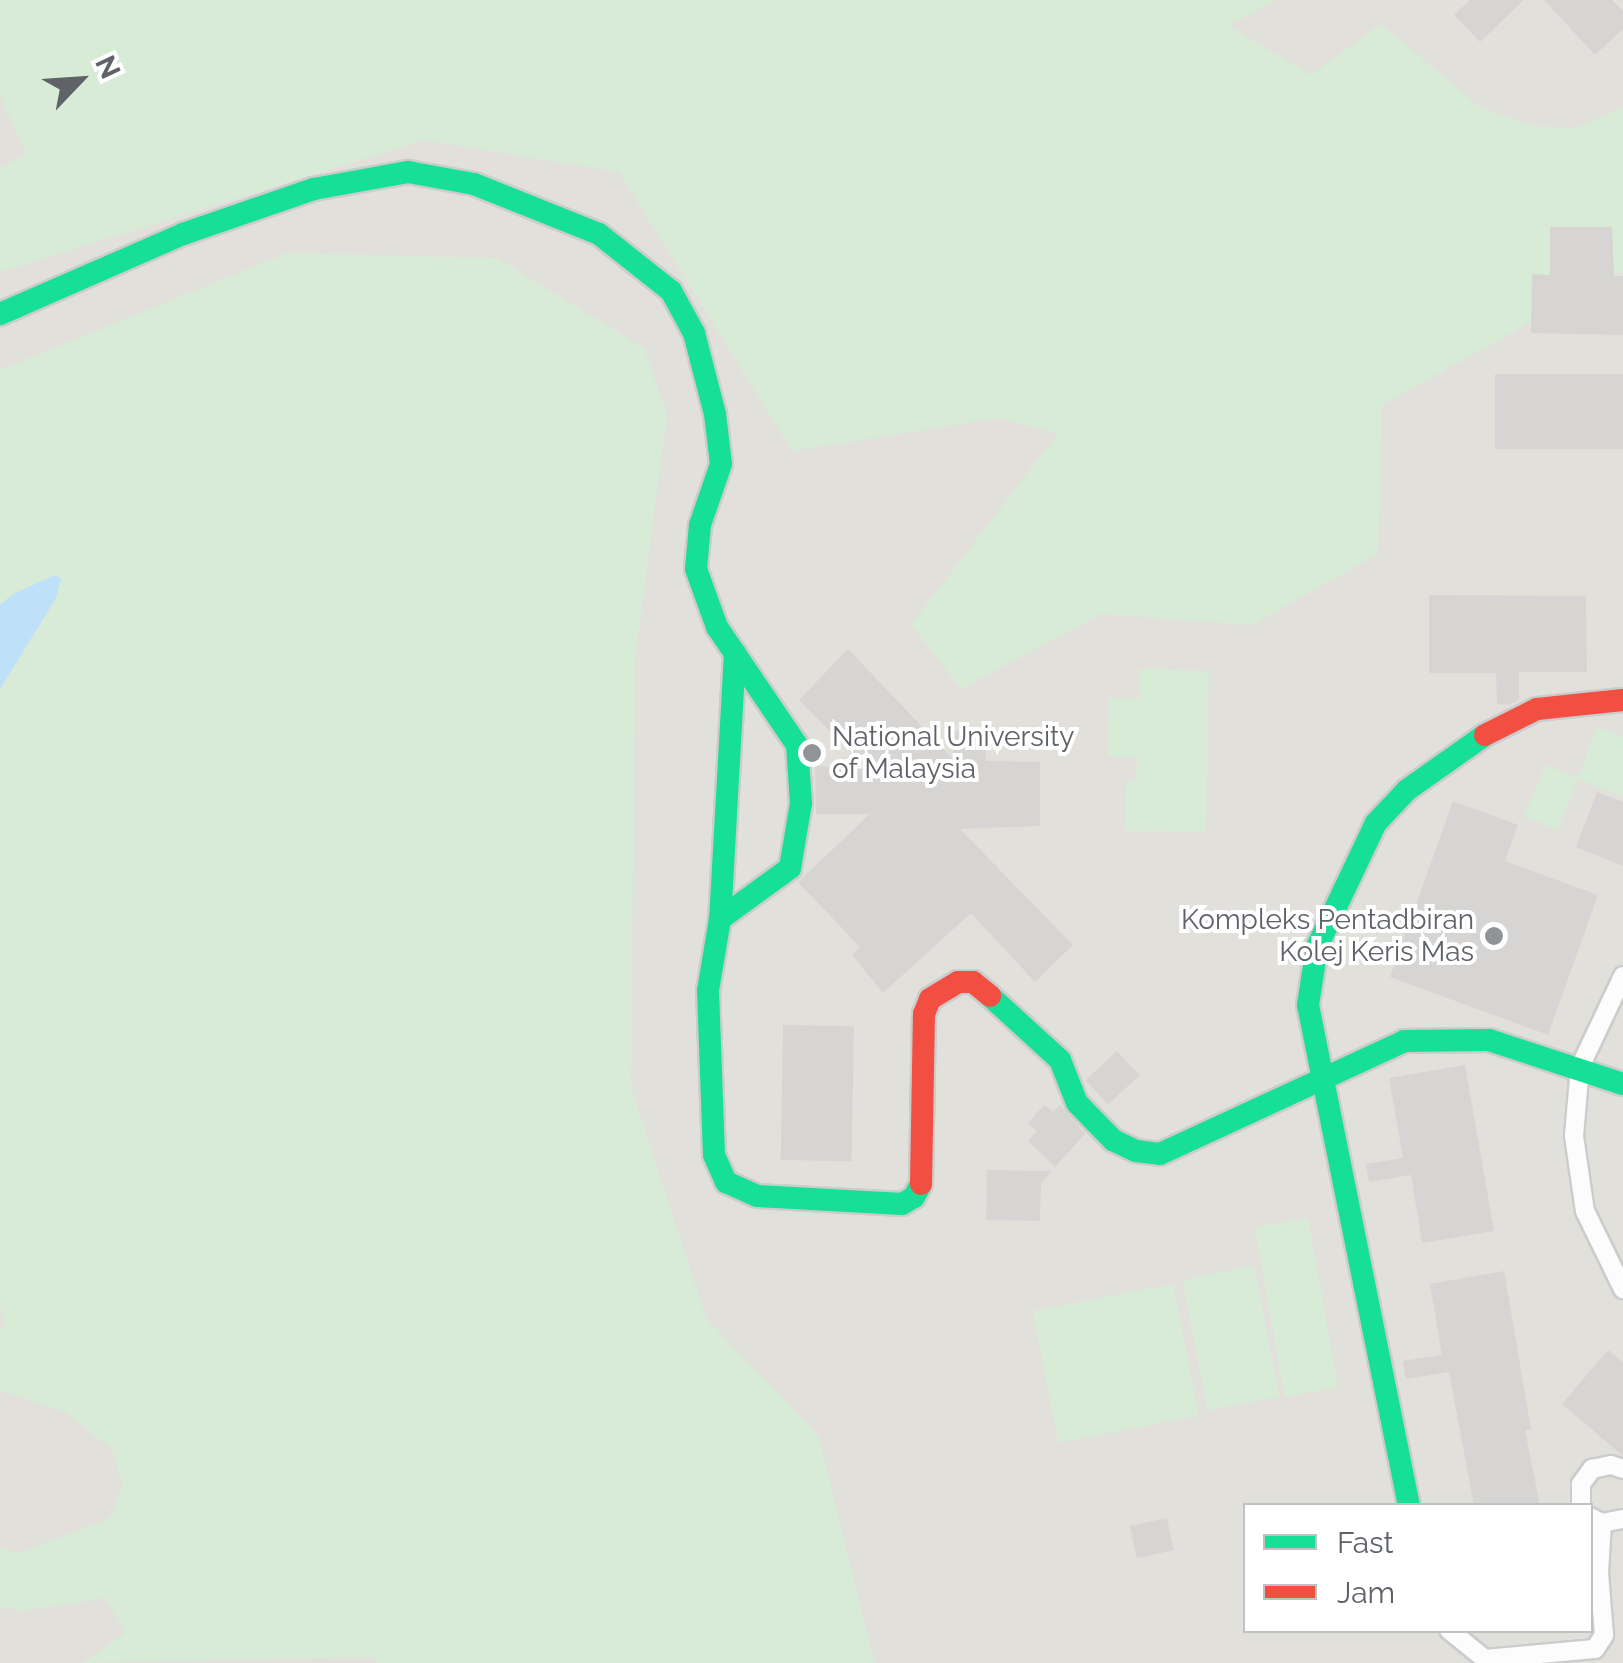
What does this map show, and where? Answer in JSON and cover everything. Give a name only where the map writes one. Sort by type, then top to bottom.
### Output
[{"type":"street","points":[[0,314],[183,234],[314,190],[408,172],[474,184],[599,234],[670,291],[694,334],[715,414],[721,464],[700,525],[696,570],[718,627],[797,745],[801,803],[790,868],[720,919]]},
{"type":"street","points":[[735,654],[720,919],[708,992],[714,1155],[726,1182],[757,1196],[902,1204],[914,1197],[921,1184],[924,1014],[930,998],[958,982],[974,982],[1013,1015],[1060,1060],[1077,1103],[1113,1140],[1136,1151],[1160,1154],[1404,1041],[1489,1040],[1623,1084]]},
{"type":"street","points":[[1408,1503],[1308,1005],[1317,946],[1376,823],[1407,790],[1536,709],[1623,700]]},
{"type":"street","points":[[1623,976],[1580,1067],[1574,1136],[1585,1210],[1623,1289]]},
{"type":"street","points":[[1582,1503],[1580,1484],[1592,1469],[1611,1465],[1623,1470]]},
{"type":"street","points":[[1452,1633],[1484,1660],[1595,1650],[1604,1635],[1596,1520],[1623,1519]]},
{"type":"shaded area","name":"National University of Malaysia","points":[[0,0],[1623,0],[1623,1663],[0,1663]]},
{"type":"green space","points":[[0,0],[1276,0],[1229,26],[1311,75],[1381,24],[1481,108],[1531,125],[1573,129],[1623,108],[1623,271],[1382,405],[1378,554],[1252,625],[1101,614],[961,689],[911,625],[1058,433],[998,418],[792,451],[619,172],[425,140],[0,272],[0,168],[26,154],[0,96]]},
{"type":"green space","points":[[287,253],[497,258],[644,348],[667,415],[635,659],[631,1087],[706,1318],[819,1437],[874,1663],[379,1663],[372,1657],[83,1663],[126,1632],[104,1598],[23,1611],[0,1607],[0,1548],[20,1553],[110,1518],[123,1486],[112,1449],[63,1411],[0,1390],[0,1328],[6,1329],[0,1305],[0,689],[56,598],[13,594],[0,605],[0,370]]},
{"type":"green space","points":[[1140,669],[1209,671],[1206,832],[1125,831],[1126,781],[1136,781],[1137,757],[1108,756],[1109,698],[1139,699]]},
{"type":"green space","points":[[1597,727],[1623,737],[1623,797],[1578,779],[1557,830],[1524,816],[1546,765],[1578,778]]},
{"type":"green space","points":[[1308,1218],[1338,1387],[1285,1397],[1255,1227]]},
{"type":"green space","points":[[1254,1266],[1279,1397],[1208,1410],[1182,1280]]},
{"type":"green space","points":[[1173,1284],[1199,1416],[1058,1443],[1033,1311]]},
{"type":"water","points":[[55,575],[61,579],[56,598],[0,689],[0,605],[13,594]]},
{"type":"building","points":[[1470,0],[1524,0],[1480,42],[1454,15]]},
{"type":"building","points":[[1544,0],[1612,0],[1623,11],[1623,29],[1595,55]]},
{"type":"building","points":[[1550,227],[1612,227],[1614,276],[1623,276],[1623,335],[1531,333],[1532,274],[1550,275]]},
{"type":"building","points":[[1495,374],[1623,374],[1623,449],[1495,449]]},
{"type":"building","points":[[1429,595],[1586,596],[1587,672],[1519,672],[1519,700],[1509,705],[1497,704],[1496,673],[1429,673]]},
{"type":"building","points":[[848,649],[952,758],[955,731],[985,728],[986,761],[1040,762],[1040,826],[960,829],[1073,945],[1035,982],[971,913],[883,993],[852,955],[860,947],[798,882],[870,814],[816,814],[815,766],[867,768],[799,700]]},
{"type":"building","points":[[1597,792],[1623,802],[1623,866],[1576,847]]},
{"type":"building","name":"Kompleks Pentadbiran Kolej Keris Mas","points":[[1453,801],[1518,825],[1505,861],[1598,895],[1548,1035],[1390,977]]},
{"type":"building","points":[[783,1025],[854,1026],[852,1161],[781,1160]]},
{"type":"building","points":[[1117,1051],[1140,1075],[1108,1104],[1086,1080]]},
{"type":"building","points":[[1465,1065],[1494,1231],[1422,1243],[1411,1175],[1369,1182],[1366,1164],[1403,1158],[1389,1078]]},
{"type":"building","points":[[1044,1105],[1053,1112],[1060,1105],[1085,1134],[1055,1167],[1028,1141],[1037,1131],[1028,1123]]},
{"type":"building","points":[[987,1170],[1052,1171],[1041,1183],[1040,1221],[986,1220]]},
{"type":"building","points":[[1504,1271],[1531,1429],[1525,1430],[1539,1503],[1473,1503],[1449,1372],[1406,1379],[1403,1361],[1442,1355],[1430,1284]]},
{"type":"building","points":[[1608,1350],[1623,1362],[1623,1456],[1562,1404]]},
{"type":"building","points":[[1167,1518],[1174,1550],[1137,1558],[1130,1526]]},
{"type":"traffic: fast","points":[[0,314],[183,234],[314,189],[408,172],[474,184],[599,234],[671,291],[694,333],[715,414],[721,464],[700,525],[696,569],[717,627],[797,745],[801,803],[790,868],[720,919]]},
{"type":"traffic: fast","points":[[735,653],[720,919],[708,991],[714,1155],[726,1182],[757,1196],[902,1204],[914,1197],[921,1184]]},
{"type":"traffic: fast","points":[[1408,1503],[1308,1005],[1317,947],[1376,823],[1407,790],[1485,735]]},
{"type":"traffic: fast","points":[[990,996],[1060,1060],[1077,1103],[1113,1140],[1136,1151],[1160,1154],[1404,1041],[1489,1040],[1623,1084]]},
{"type":"traffic: jam","points":[[1485,735],[1537,709],[1623,700]]},
{"type":"traffic: jam","points":[[921,1184],[924,1014],[930,999],[958,982],[973,982],[990,996]]},
{"type":"place","name":"National University of Malaysia","points":[[812,753]]},
{"type":"place","name":"Kompleks Pentadbiran Kolej Keris Mas","points":[[1494,936]]}]
